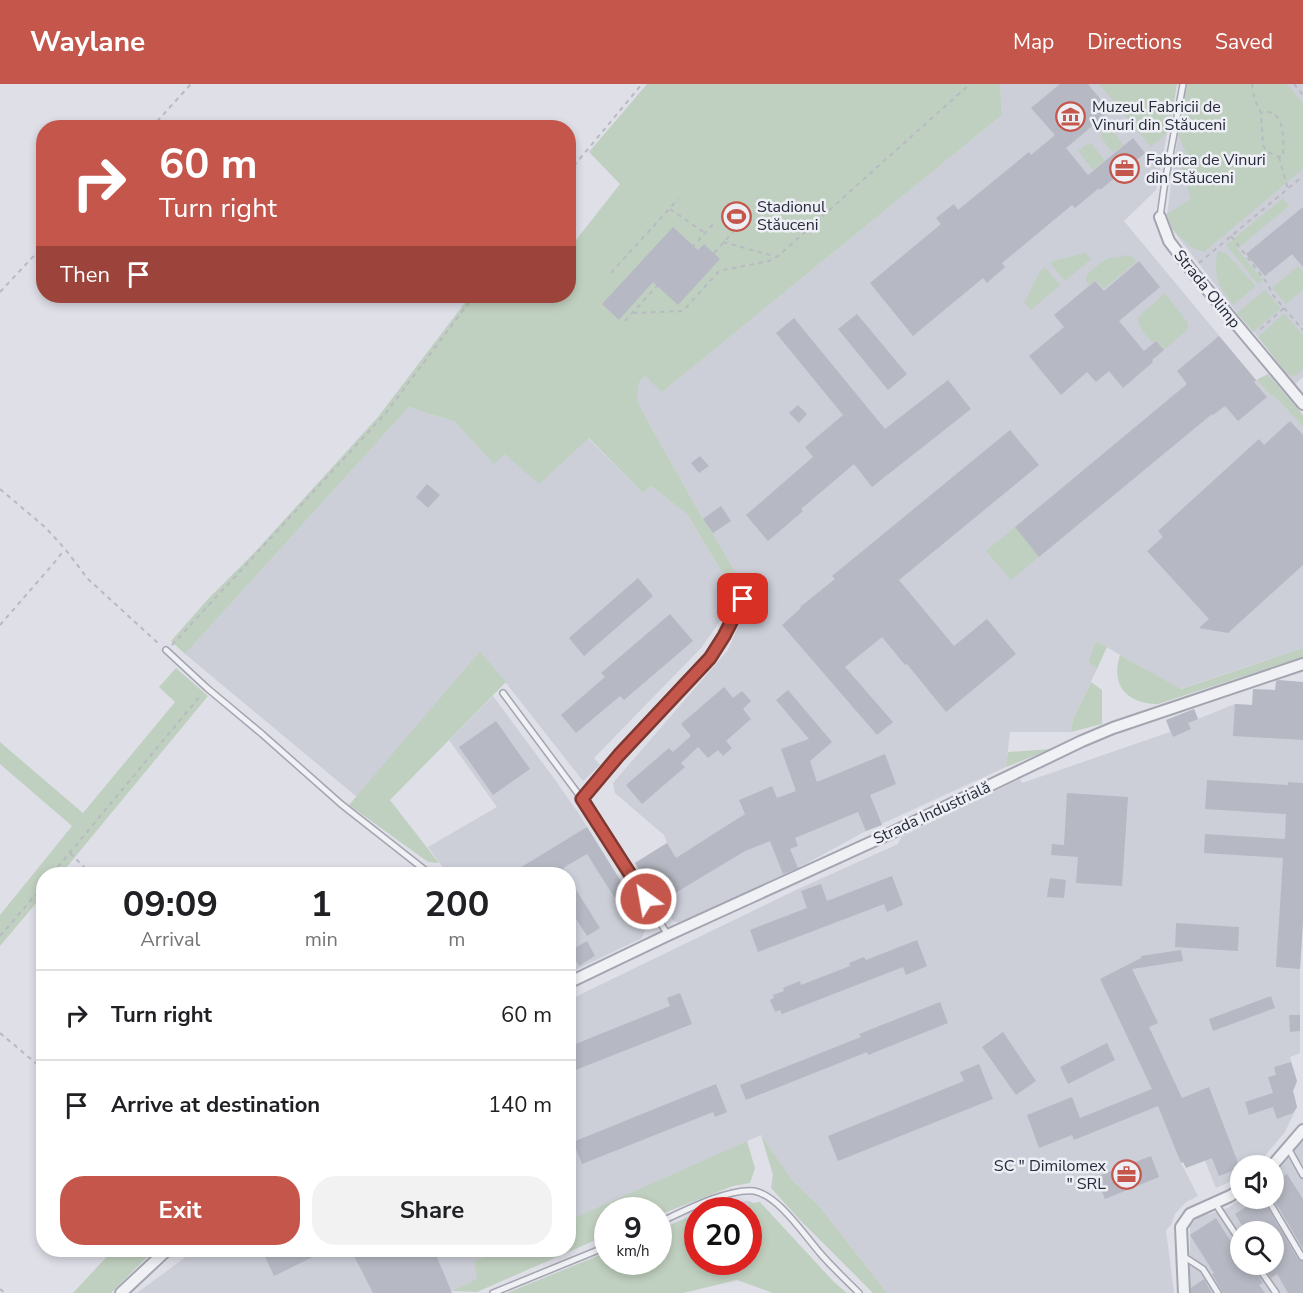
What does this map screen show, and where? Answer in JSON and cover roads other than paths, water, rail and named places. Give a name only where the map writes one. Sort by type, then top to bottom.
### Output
[{"type":"street","name":"Strada Olimp","points":[[1160,217],[1169,241],[1191,270],[1303,404]]},
{"type":"street","name":"Strada Industrială","points":[[576,980],[1092,737],[1303,664]]},
{"type":"street","points":[[1282,1155],[1303,1130]]},
{"type":"street","points":[[1184,1293],[1181,1227],[1190,1214],[1230,1196]]},
{"type":"street","points":[[121,1293],[160,1257]]},
{"type":"lane","name":"Strada Olimp","points":[[1160,217],[1183,84]]},
{"type":"lane","points":[[582,799],[619,755],[710,658],[743,599]]},
{"type":"lane","points":[[166,651],[341,804],[421,867]]},
{"type":"lane","points":[[503,693],[582,799],[668,935]]},
{"type":"lane","points":[[1288,1148],[1303,1175]]},
{"type":"lane","points":[[672,1217],[732,1193],[754,1191],[780,1205],[822,1255],[859,1293]]},
{"type":"lane","points":[[1214,1202],[1230,1226]]},
{"type":"lane","points":[[1274,1209],[1302,1257]]},
{"type":"lane","points":[[493,1293],[594,1252]]},
{"type":"lane","points":[[1183,1256],[1203,1269],[1218,1293]]},
{"type":"lane","points":[[1264,1275],[1276,1293]]},
{"type":"place","name":"Muzeul Fabricii de Vinuri din Stăuceni","points":[[1071,116]]},
{"type":"place","name":"Fabrica de Vinuri din Stăuceni","points":[[1125,169]]},
{"type":"place","name":"Stadionul Stăuceni","points":[[736,216]]},
{"type":"place","name":"SC \" Dimilomex \" SRL","points":[[1127,1175]]}]
